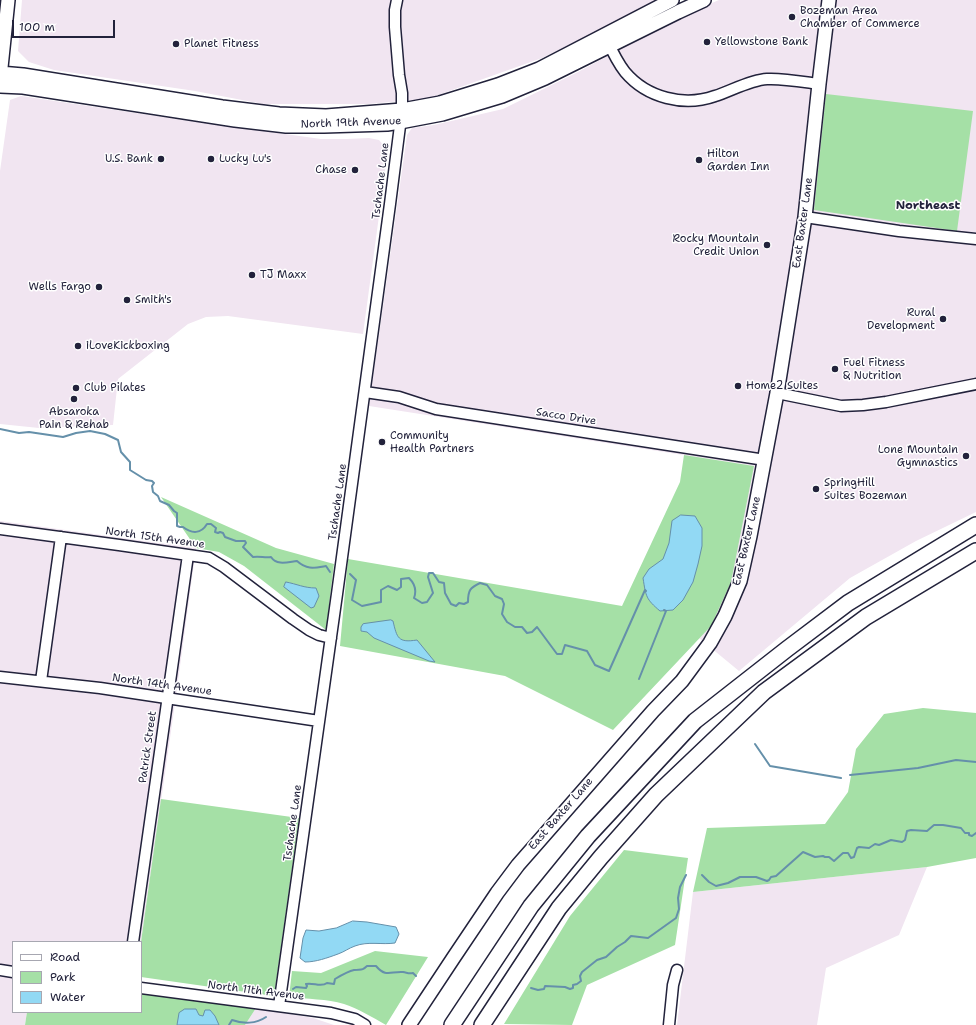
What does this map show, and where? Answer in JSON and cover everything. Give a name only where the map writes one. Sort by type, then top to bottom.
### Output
[{"type":"highway","points":[[452,1025],[531,906],[588,836],[695,721],[848,603],[976,525]]},
{"type":"highway","points":[[482,1025],[559,908],[656,795],[764,692],[866,617],[976,552]]},
{"type":"main road","points":[[0,77],[8,0]]},
{"type":"main road","name":"North 19th Avenue","points":[[0,77],[23,87],[222,118],[286,126],[387,124],[401,116],[442,114],[502,96],[545,78],[672,0]]},
{"type":"main road","name":"North 19th Avenue","points":[[607,40],[704,0]]},
{"type":"main road","name":"East Baxter Lane","points":[[409,1025],[497,893],[518,865],[682,680],[710,643],[725,616],[740,581],[765,460],[806,217],[829,0]]},
{"type":"street","name":"Tschache Lane","points":[[279,1006],[365,392],[401,116],[402,93],[395,27],[397,0]]},
{"type":"street","points":[[607,40],[621,65],[632,79],[649,91],[671,99],[693,101],[704,99],[756,81],[767,79],[819,84]]},
{"type":"street","points":[[806,217],[898,231],[976,239]]},
{"type":"street","points":[[777,393],[841,406],[886,402],[976,384]]},
{"type":"street","name":"Sacco Drive","points":[[365,392],[399,397],[436,409],[765,460]]},
{"type":"street","name":"North 15th Avenue","points":[[0,529],[209,558],[224,567],[309,630],[319,635],[331,638]]},
{"type":"street","points":[[41,681],[61,537]]},
{"type":"street","name":"Patrick Street","points":[[133,941],[188,555]]},
{"type":"street","name":"North 14th Avenue","points":[[0,677],[100,688],[319,721]]},
{"type":"street","points":[[0,970],[12,972]]},
{"type":"street","points":[[669,1025],[673,985],[677,970]]},
{"type":"street","name":"North 11th Avenue","points":[[142,988],[331,1013],[355,1019],[365,1025]]},
{"type":"shaded area","points":[[22,0],[661,0],[542,58],[427,99],[368,104],[263,104],[195,91],[54,70],[29,62],[18,51]]},
{"type":"shaded area","points":[[719,0],[976,0],[976,512],[916,541],[850,578],[739,671],[699,638],[711,626],[754,466],[369,406],[407,135],[412,128],[434,125],[503,109],[578,72],[680,17]]},
{"type":"shaded area","points":[[21,96],[321,139],[369,138],[379,140],[385,147],[386,164],[363,334],[228,316],[206,317],[188,324],[118,379],[113,425],[39,428],[0,424],[0,171],[10,100]]},
{"type":"shaded area","points":[[0,521],[196,548],[141,941],[12,941],[12,1013],[27,1013],[25,1025],[0,1025]]},
{"type":"shaded area","points":[[927,867],[899,935],[826,968],[817,1025],[677,1025],[693,892]]},
{"type":"shaded area","points":[[256,1008],[313,1018],[334,1025],[245,1025]]},
{"type":"green space","points":[[826,94],[973,111],[957,231],[814,210]]},
{"type":"green space","points":[[684,455],[754,466],[731,582],[711,626],[613,730],[505,676],[340,646],[348,559],[622,606],[680,482]]},
{"type":"green space","points":[[161,497],[276,548],[334,564],[326,630],[244,566],[219,552],[196,548]]},
{"type":"green space","points":[[923,708],[976,713],[976,858],[927,867],[693,892],[707,828],[825,824],[848,792],[856,749],[884,714]]},
{"type":"green space","points":[[161,799],[299,818],[274,996],[142,977],[141,941]]},
{"type":"green space","points":[[624,850],[688,858],[675,945],[587,985],[572,1025],[504,1024],[570,916]]},
{"type":"green space","points":[[375,951],[428,957],[386,1025],[344,1004],[324,1000],[289,997],[292,971],[321,973]]},
{"type":"green space","points":[[142,994],[256,1008],[245,1025],[25,1025],[27,1013],[142,1013]]},
{"type":"water","points":[[681,515],[695,516],[702,528],[702,546],[693,582],[683,600],[673,610],[660,611],[647,597],[643,578],[649,569],[663,559],[669,543],[672,521]]},
{"type":"water","points":[[286,582],[304,587],[316,588],[319,596],[314,607],[311,608],[284,587]]},
{"type":"water","points":[[393,621],[399,638],[406,641],[417,640],[435,662],[429,661],[374,638],[367,632],[361,631],[363,624]]},
{"type":"water","points":[[353,921],[396,927],[399,934],[395,943],[370,943],[360,945],[322,960],[305,962],[300,958],[303,938],[306,930],[319,931],[336,928]]},
{"type":"water","points":[[185,1009],[196,1009],[199,1015],[203,1016],[205,1010],[210,1010],[215,1016],[219,1025],[177,1025],[179,1013]]},
{"type":"waterway","points":[[0,429],[19,433],[29,432],[63,437],[90,431],[105,434],[118,440],[121,452],[130,462],[130,470],[154,483],[152,486],[153,492],[158,496],[160,501],[169,505],[177,513],[177,526],[196,532],[202,530],[207,524],[211,524],[216,528],[215,532],[223,533],[225,537],[236,541],[245,541],[246,543],[243,547],[253,557],[271,557],[276,562],[286,563],[297,561],[304,566],[311,568],[326,566],[330,572]]},
{"type":"waterway","points":[[350,574],[356,580],[352,600],[362,606],[381,602],[381,590],[388,586],[397,590],[401,587],[401,579],[409,578],[415,587],[414,598],[422,603],[427,602],[433,593],[428,577],[429,573],[433,573],[439,582],[444,583],[445,593],[451,604],[456,606],[459,603],[464,604],[468,602],[469,592],[474,586],[480,583],[487,585],[495,596],[502,599],[504,604],[502,614],[507,622],[515,627],[522,627],[527,633],[532,632],[537,627],[557,654],[562,654],[565,645],[587,651],[595,665],[609,671],[645,590],[646,591]]},
{"type":"waterway","points":[[639,679],[666,611],[664,610]]},
{"type":"waterway","points":[[755,744],[770,766],[841,778]]},
{"type":"waterway","points":[[850,775],[918,768],[956,760],[976,762]]},
{"type":"waterway","points":[[702,875],[716,886],[728,883],[740,877],[756,877],[767,881],[771,877],[776,876],[803,852],[815,857],[829,857],[834,861],[843,853],[848,853],[851,858],[854,857],[857,848],[859,847],[869,848],[875,844],[879,845],[891,840],[902,842],[905,840],[907,831],[927,831],[934,825],[961,828],[965,833],[969,833],[969,835],[972,836],[976,833]]},
{"type":"waterway","points":[[531,988],[538,990],[544,989],[545,986],[565,987],[570,989],[573,988],[573,985],[581,981],[580,976],[582,972],[597,960],[606,957],[631,936],[648,938],[676,918],[679,909],[678,898],[680,887],[686,875]]},
{"type":"waterway","points":[[293,989],[296,987],[306,988],[306,984],[334,984],[335,979],[339,976],[347,972],[363,969],[367,966],[376,966],[386,973],[403,972],[413,973],[416,976]]},
{"type":"waterway","points":[[229,1025],[232,1020],[249,1023],[266,1017]]},
{"type":"place","name":"Bozeman Area Chamber of Commerce","points":[[792,17]]},
{"type":"place","name":"Yellowstone Bank","points":[[707,42]]},
{"type":"place","name":"Planet Fitness","points":[[176,44]]},
{"type":"place","name":"U.S. Bank","points":[[161,159]]},
{"type":"place","name":"Lucky Lu's","points":[[211,159]]},
{"type":"place","name":"Hilton Garden Inn","points":[[699,160]]},
{"type":"place","name":"Chase","points":[[355,170]]},
{"type":"place","name":"Rocky Mountain Credit Union","points":[[767,245]]},
{"type":"place","name":"TJ Maxx","points":[[252,275]]},
{"type":"place","name":"Wells Fargo","points":[[99,287]]},
{"type":"place","name":"Smith's","points":[[127,300]]},
{"type":"place","name":"Rural Development","points":[[943,319]]},
{"type":"place","name":"iLoveKickboxing","points":[[78,346]]},
{"type":"place","name":"Fuel Fitness & Nutrition","points":[[835,369]]},
{"type":"place","name":"Home2 Suites","points":[[738,386]]},
{"type":"place","name":"Club Pilates","points":[[76,388]]},
{"type":"place","name":"Absaroka Pain & Rehab","points":[[74,399]]},
{"type":"place","name":"Community Health Partners","points":[[382,442]]},
{"type":"place","name":"Lone Mountain Gymnastics","points":[[966,456]]},
{"type":"place","name":"SpringHill Suites Bozeman","points":[[816,489]]},
{"type":"district","name":"Northeast","points":[[928,206]]}]
